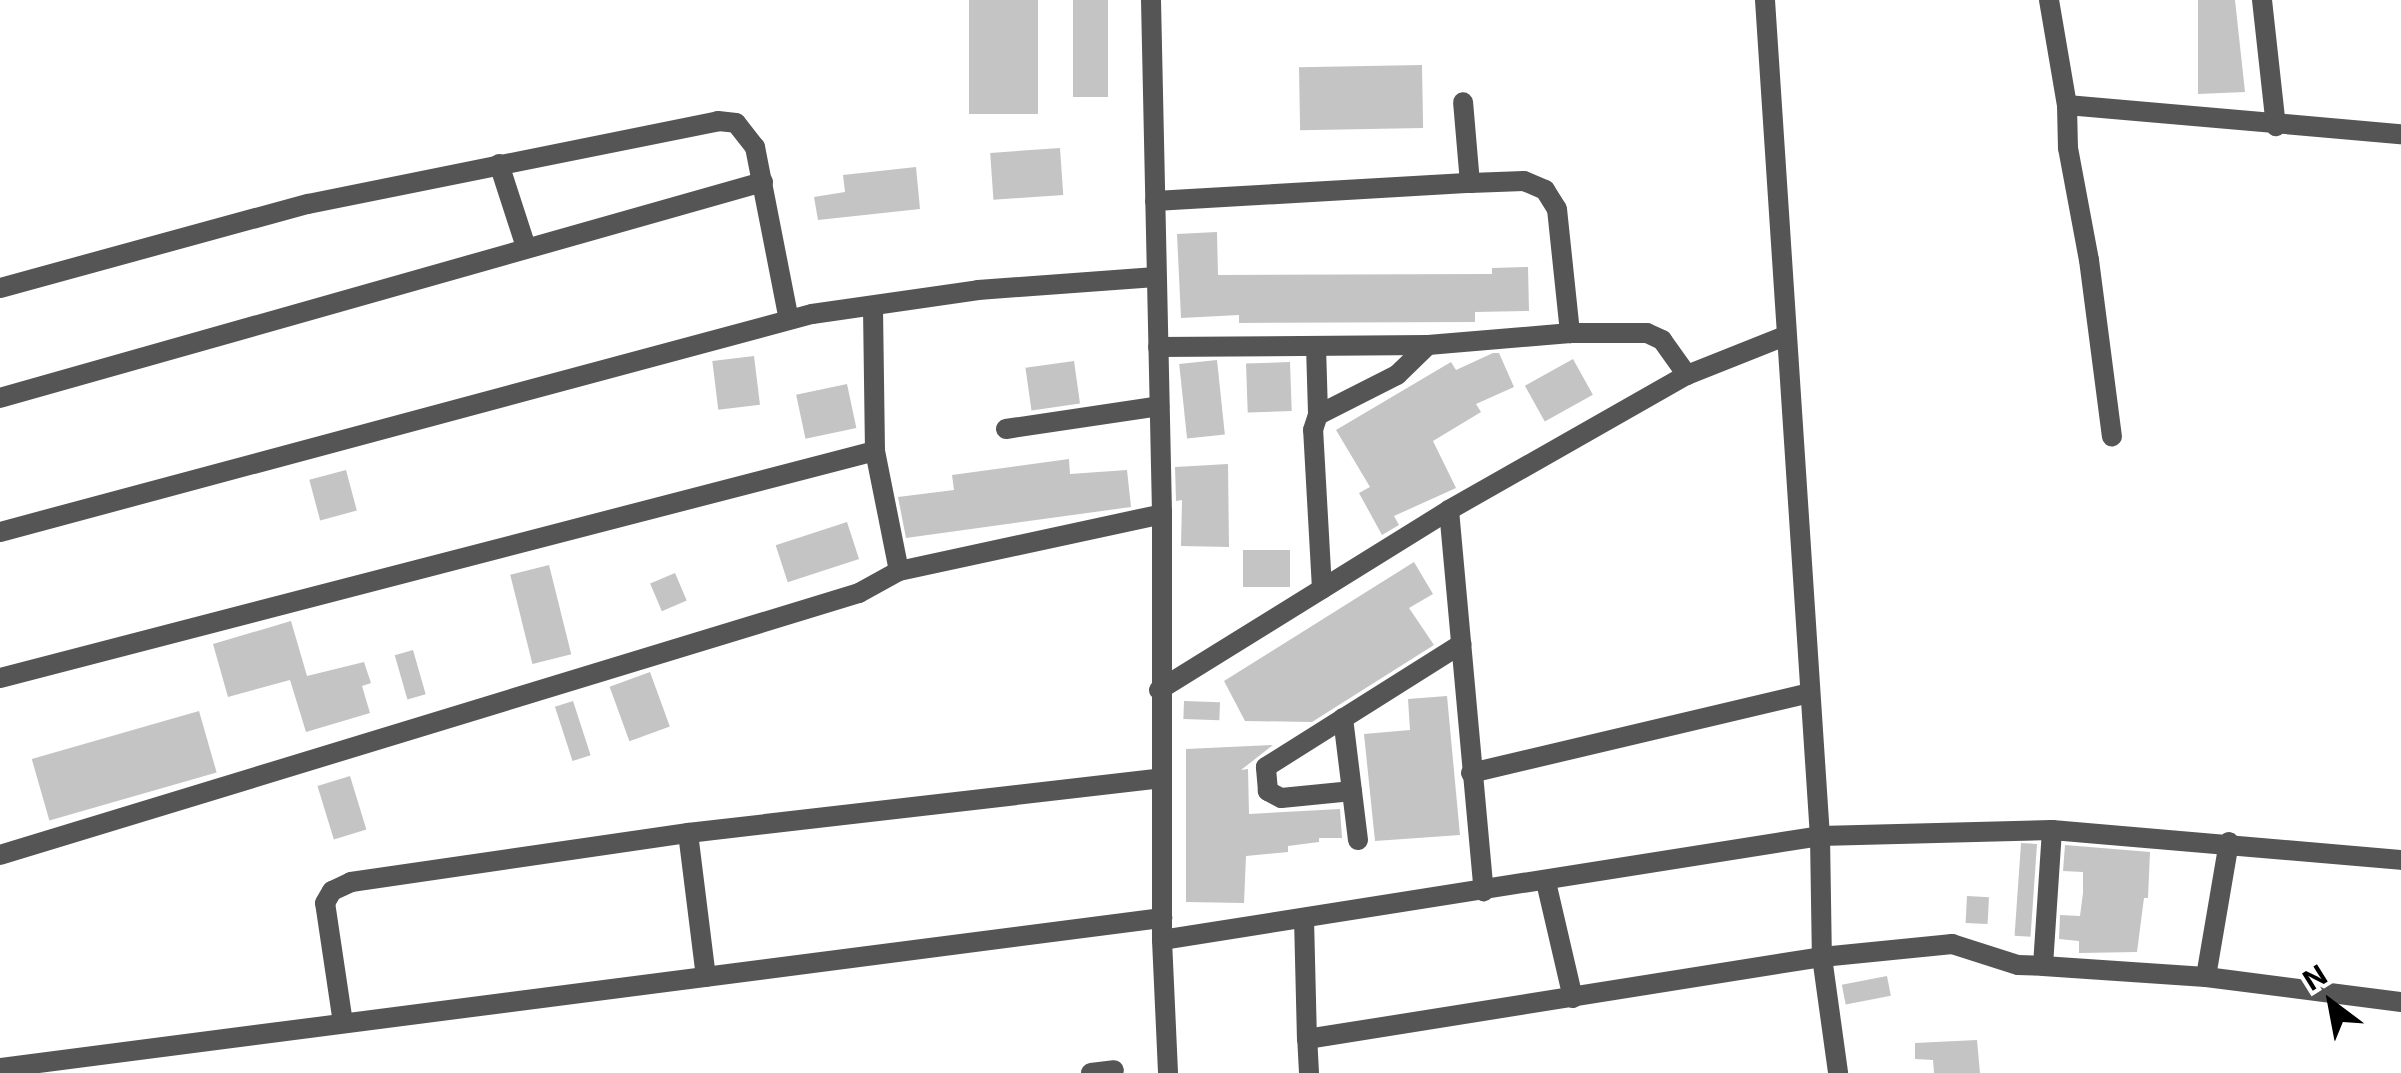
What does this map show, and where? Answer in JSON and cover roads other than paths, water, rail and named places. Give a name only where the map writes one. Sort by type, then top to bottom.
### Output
[{"type":"street","points":[[1151,0],[1162,514],[1162,940],[1168,1073]]},
{"type":"street","points":[[1765,0],[1820,836],[1822,956],[1838,1073]]},
{"type":"street","points":[[2050,0],[2112,437]]},
{"type":"street","points":[[2262,0],[2276,126]]},
{"type":"street","points":[[1463,102],[1470,183]]},
{"type":"street","points":[[2067,105],[2401,134]]},
{"type":"street","points":[[0,288],[238,221],[718,121],[736,123],[748,133],[763,182],[789,320]]},
{"type":"street","points":[[499,164],[526,247]]},
{"type":"street","points":[[1155,201],[1524,181],[1545,190],[1557,209],[1570,333]]},
{"type":"street","points":[[0,398],[763,182]]},
{"type":"street","points":[[0,532],[789,320],[978,290],[1156,277]]},
{"type":"street","points":[[873,308],[875,451],[898,571]]},
{"type":"street","points":[[1158,348],[1428,345],[1570,333],[1647,333],[1662,340],[1687,375]]},
{"type":"street","points":[[1159,690],[1449,510],[1687,375],[1786,336]]},
{"type":"street","points":[[1318,415],[1397,375],[1428,345]]},
{"type":"street","points":[[1316,346],[1318,415],[1313,430],[1322,589]]},
{"type":"street","points":[[1006,429],[1159,406]]},
{"type":"street","points":[[0,678],[875,451]]},
{"type":"street","points":[[1449,510],[1484,890]]},
{"type":"street","points":[[0,856],[859,593],[898,571],[1162,514]]},
{"type":"street","points":[[1352,791],[1280,798],[1268,791],[1266,767],[1461,644]]},
{"type":"street","points":[[1471,772],[1809,693]]},
{"type":"street","points":[[1343,718],[1358,840]]},
{"type":"street","points":[[343,1024],[325,903],[332,891],[351,882],[688,833],[1160,778]]},
{"type":"street","points":[[2044,966],[2052,830]]},
{"type":"street","points":[[1162,940],[1820,836],[2052,830],[2230,842],[2401,860]]},
{"type":"street","points":[[688,833],[706,977]]},
{"type":"street","points":[[2206,977],[2230,842]]},
{"type":"street","points":[[1546,882],[1573,998]]},
{"type":"street","points":[[0,1068],[1162,918]]},
{"type":"street","points":[[1304,918],[1308,1073]]},
{"type":"street","points":[[1307,1039],[1822,956],[1952,944],[2018,965],[2206,977],[2401,1002]]},
{"type":"street","points":[[1091,1073],[1114,1070]]}]
